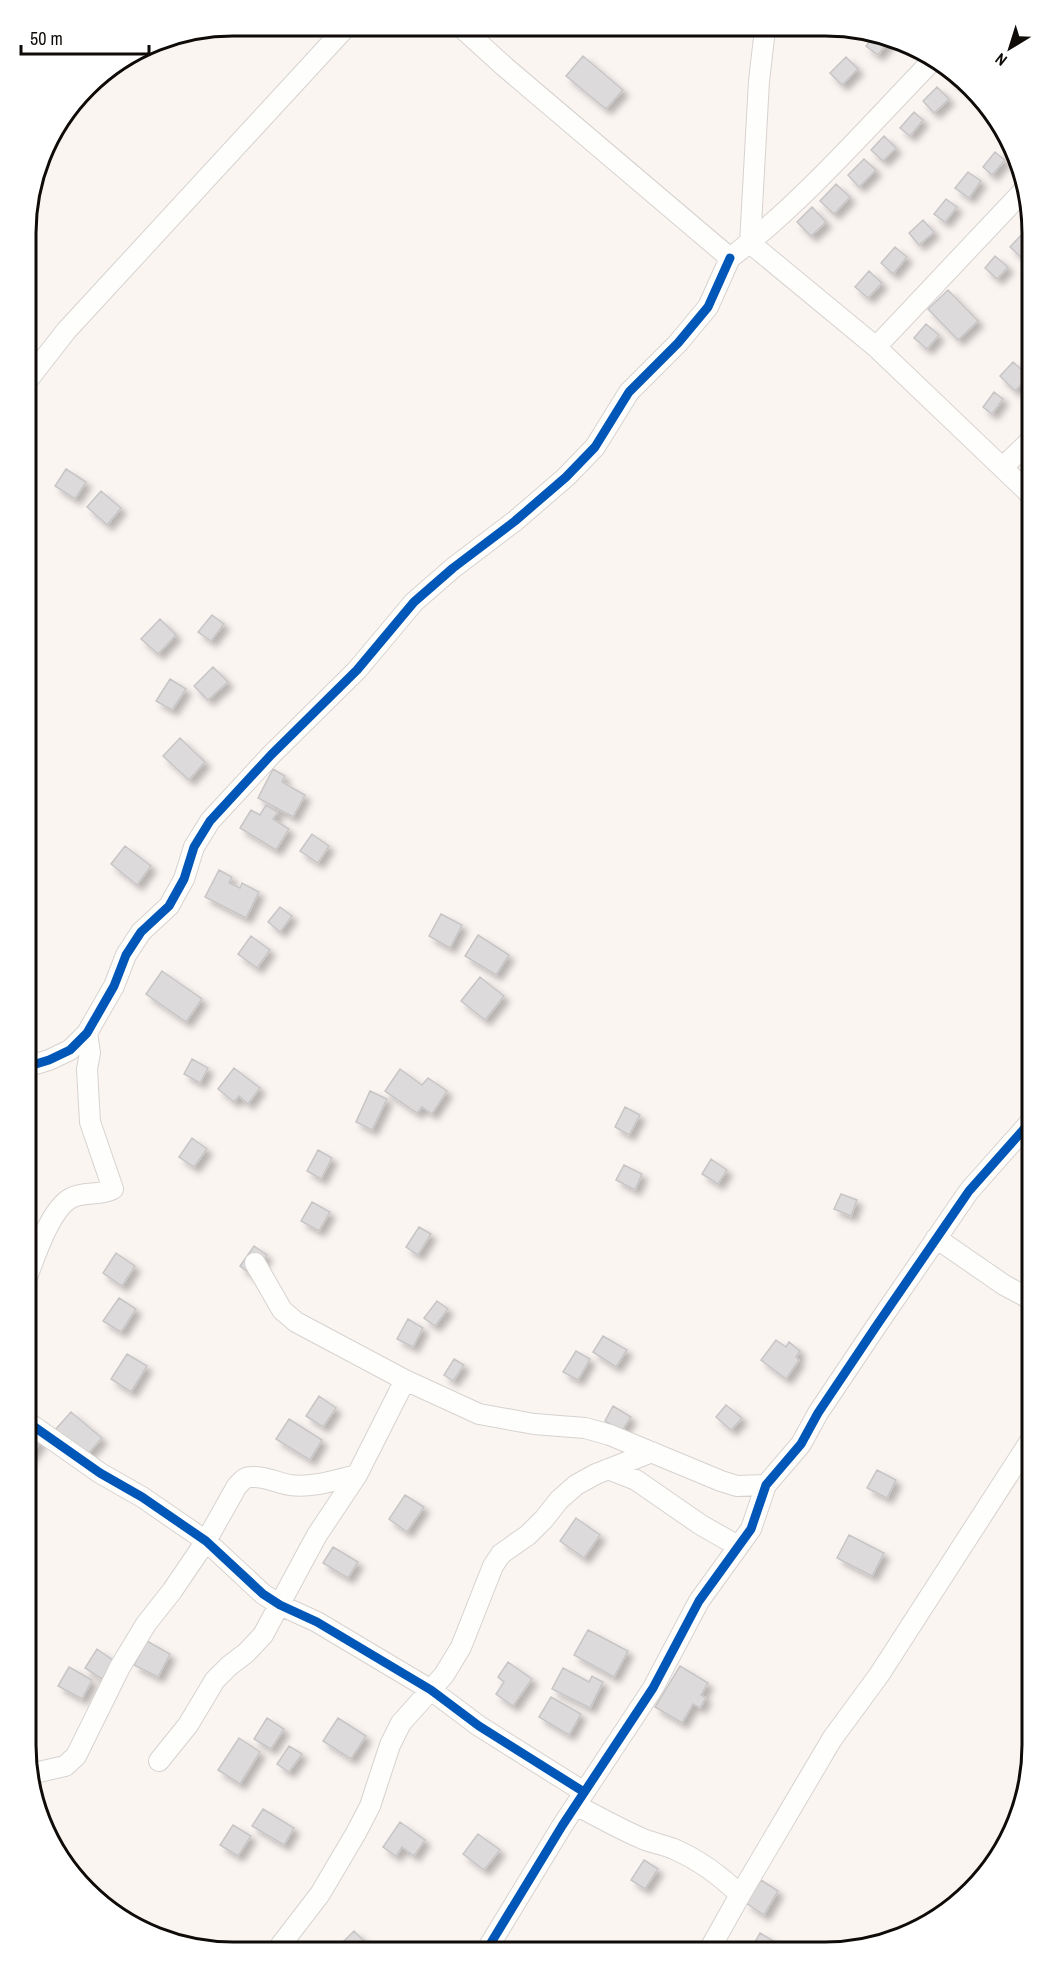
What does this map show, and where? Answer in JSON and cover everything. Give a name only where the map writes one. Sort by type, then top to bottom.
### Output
[{"type":"street","points":[[36,369],[66,331],[338,36]]},
{"type":"street","points":[[471,36],[730,258]]},
{"type":"street","points":[[750,243],[759,81],[764,36]]},
{"type":"street","points":[[36,1064],[70,1050],[87,1033],[114,986],[126,955],[141,932],[169,906],[184,879],[194,847],[210,821],[271,755],[357,670],[414,603],[453,568],[515,521],[558,484],[595,447],[629,392],[678,343],[708,307],[730,258],[750,243],[837,159],[928,65]]},
{"type":"street","points":[[876,347],[1018,196]]},
{"type":"street","points":[[750,243],[876,347],[1022,486]]},
{"type":"street","points":[[1003,467],[1022,449]]},
{"type":"street","points":[[36,1255],[54,1215],[70,1198],[112,1190],[90,1122],[87,1070],[90,1053],[87,1033]]},
{"type":"street","points":[[492,1942],[580,1798],[653,1688],[699,1601],[751,1529],[766,1485],[801,1444],[877,1324],[969,1191],[1022,1131]]},
{"type":"street","points":[[936,1238],[1004,1285],[1022,1295]]},
{"type":"street","points":[[255,1263],[282,1310],[296,1322],[405,1380],[479,1414],[534,1424],[585,1428],[610,1435],[729,1484],[766,1485]]},
{"type":"street","points":[[159,1761],[188,1725],[215,1680],[263,1635],[317,1535],[357,1475],[405,1380]]},
{"type":"street","points":[[36,1428],[100,1473],[142,1497],[206,1541],[263,1594],[280,1605],[317,1622],[431,1690],[580,1798],[606,1822],[645,1840],[673,1849],[698,1862],[724,1879],[740,1895]]},
{"type":"street","points":[[283,1942],[336,1870],[370,1806],[390,1745],[401,1723],[431,1690],[461,1647],[493,1566],[501,1554],[528,1535],[559,1500],[576,1485],[608,1469],[652,1452]]},
{"type":"street","points":[[714,1942],[832,1739],[879,1675],[1022,1453]]},
{"type":"street","points":[[608,1469],[636,1480],[701,1526],[738,1546]]},
{"type":"street","points":[[38,1772],[64,1766],[76,1756],[120,1667],[146,1624],[206,1541],[243,1479],[253,1477],[291,1485],[313,1484],[357,1475]]},
{"type":"building","points":[[869,42],[886,45],[878,55],[866,46]]},
{"type":"building","points":[[583,56],[623,90],[606,109],[566,76]]},
{"type":"building","points":[[846,57],[858,69],[842,85],[830,73]]},
{"type":"building","points":[[937,87],[949,99],[934,113],[923,101]]},
{"type":"building","points":[[914,112],[923,120],[910,136],[900,128]]},
{"type":"building","points":[[884,136],[896,148],[883,161],[871,150]]},
{"type":"building","points":[[995,152],[1005,160],[992,175],[983,167]]},
{"type":"building","points":[[864,159],[876,170],[859,187],[848,175]]},
{"type":"building","points":[[968,172],[981,181],[969,198],[955,188]]},
{"type":"building","points":[[836,184],[850,197],[834,214],[820,201]]},
{"type":"building","points":[[946,199],[957,207],[945,222],[934,214]]},
{"type":"building","points":[[812,207],[826,222],[811,236],[797,222]]},
{"type":"building","points":[[923,220],[934,232],[919,245],[909,233]]},
{"type":"building","points":[[1022,234],[1022,258],[1010,247]]},
{"type":"building","points":[[895,247],[907,257],[893,274],[881,263]]},
{"type":"building","points":[[995,256],[1008,267],[997,279],[985,268]]},
{"type":"building","points":[[869,271],[882,283],[868,298],[855,287]]},
{"type":"building","points":[[948,290],[978,321],[958,340],[928,309]]},
{"type":"building","points":[[926,324],[939,335],[927,349],[914,338]]},
{"type":"building","points":[[1013,362],[1022,370],[1022,384],[1015,391],[1000,376]]},
{"type":"building","points":[[994,392],[1003,399],[992,414],[983,407]]},
{"type":"building","points":[[66,469],[86,482],[75,499],[55,486]]},
{"type":"building","points":[[101,491],[121,508],[107,525],[87,507]]},
{"type":"building","points":[[212,615],[224,624],[211,641],[198,632]]},
{"type":"building","points":[[160,619],[176,635],[158,654],[141,639]]},
{"type":"building","points":[[213,667],[228,682],[208,700],[194,686]]},
{"type":"building","points":[[170,679],[186,689],[172,710],[156,701]]},
{"type":"building","points":[[180,738],[205,762],[189,780],[163,756]]},
{"type":"building","points":[[273,769],[285,776],[282,782],[305,795],[293,817],[258,798]]},
{"type":"building","points":[[266,805],[278,812],[273,819],[289,829],[276,850],[240,828],[251,810],[260,815]]},
{"type":"building","points":[[312,834],[329,846],[318,863],[300,851]]},
{"type":"building","points":[[125,846],[151,866],[137,885],[111,864]]},
{"type":"building","points":[[219,870],[232,877],[229,883],[240,888],[242,883],[259,892],[246,918],[205,897]]},
{"type":"building","points":[[280,907],[292,916],[280,932],[268,922]]},
{"type":"building","points":[[441,914],[462,925],[450,948],[429,936]]},
{"type":"building","points":[[478,935],[509,955],[496,975],[465,956]]},
{"type":"building","points":[[251,936],[270,950],[257,968],[238,954]]},
{"type":"building","points":[[162,971],[202,999],[186,1022],[146,994]]},
{"type":"building","points":[[480,977],[504,996],[485,1020],[461,1001]]},
{"type":"building","points":[[192,1059],[208,1068],[200,1083],[184,1074]]},
{"type":"building","points":[[234,1068],[260,1088],[248,1104],[239,1096],[234,1102],[218,1089]]},
{"type":"building","points":[[400,1069],[422,1085],[428,1078],[447,1091],[432,1114],[422,1107],[417,1113],[385,1091]]},
{"type":"building","points":[[370,1091],[387,1099],[372,1130],[356,1122]]},
{"type":"building","points":[[625,1107],[640,1115],[629,1135],[615,1127]]},
{"type":"building","points":[[192,1138],[207,1149],[194,1167],[179,1157]]},
{"type":"building","points":[[318,1150],[332,1158],[321,1179],[307,1171]]},
{"type":"building","points":[[711,1159],[727,1170],[718,1184],[702,1174]]},
{"type":"building","points":[[624,1165],[642,1174],[635,1190],[616,1180]]},
{"type":"building","points":[[841,1194],[857,1200],[851,1216],[834,1209]]},
{"type":"building","points":[[312,1202],[330,1212],[319,1231],[301,1221]]},
{"type":"building","points":[[419,1227],[431,1234],[418,1255],[406,1247]]},
{"type":"building","points":[[254,1246],[267,1255],[253,1276],[240,1266]]},
{"type":"building","points":[[116,1253],[135,1266],[122,1286],[103,1273]]},
{"type":"building","points":[[119,1298],[136,1309],[121,1332],[103,1321]]},
{"type":"building","points":[[437,1301],[448,1309],[435,1326],[424,1318]]},
{"type":"building","points":[[408,1319],[423,1328],[413,1347],[397,1339]]},
{"type":"building","points":[[603,1336],[627,1350],[616,1367],[593,1352]]},
{"type":"building","points":[[776,1340],[786,1347],[789,1342],[800,1351],[796,1357],[799,1360],[786,1379],[761,1360]]},
{"type":"building","points":[[576,1351],[590,1359],[578,1380],[563,1372]]},
{"type":"building","points":[[127,1354],[147,1366],[131,1392],[111,1379]]},
{"type":"building","points":[[454,1359],[464,1365],[453,1381],[444,1375]]},
{"type":"building","points":[[319,1396],[336,1408],[323,1427],[306,1416]]},
{"type":"building","points":[[726,1405],[742,1418],[731,1430],[716,1417]]},
{"type":"building","points":[[613,1406],[631,1417],[622,1431],[605,1421]]},
{"type":"building","points":[[71,1412],[102,1438],[86,1456],[55,1430]]},
{"type":"building","points":[[289,1419],[322,1440],[310,1460],[276,1439]]},
{"type":"building","points":[[36,1437],[41,1441],[36,1448]]},
{"type":"building","points":[[877,1470],[896,1480],[887,1498],[867,1488]]},
{"type":"building","points":[[405,1495],[424,1507],[407,1532],[389,1519]]},
{"type":"building","points":[[576,1518],[600,1535],[584,1558],[560,1541]]},
{"type":"building","points":[[849,1535],[884,1553],[872,1576],[837,1558]]},
{"type":"building","points":[[333,1547],[358,1562],[348,1578],[323,1563]]},
{"type":"building","points":[[588,1630],[628,1651],[614,1677],[574,1655]]},
{"type":"building","points":[[147,1641],[170,1654],[158,1677],[134,1665]]},
{"type":"building","points":[[97,1649],[114,1661],[102,1679],[85,1668]]},
{"type":"building","points":[[508,1662],[532,1679],[513,1706],[496,1694],[504,1682],[498,1677]]},
{"type":"building","points":[[680,1666],[708,1683],[701,1695],[706,1698],[700,1708],[693,1704],[682,1723],[655,1707]]},
{"type":"building","points":[[69,1667],[92,1680],[82,1699],[58,1686]]},
{"type":"building","points":[[563,1668],[589,1682],[592,1676],[603,1682],[590,1708],[552,1689]]},
{"type":"building","points":[[551,1697],[581,1714],[569,1735],[539,1717]]},
{"type":"building","points":[[267,1718],[284,1729],[271,1749],[254,1739]]},
{"type":"building","points":[[338,1718],[366,1736],[351,1759],[323,1741]]},
{"type":"building","points":[[239,1738],[260,1752],[240,1784],[218,1770]]},
{"type":"building","points":[[289,1746],[302,1754],[289,1772],[277,1764]]},
{"type":"building","points":[[263,1809],[294,1828],[284,1845],[252,1826]]},
{"type":"building","points":[[400,1822],[425,1840],[414,1856],[402,1847],[396,1856],[383,1847]]},
{"type":"building","points":[[233,1825],[251,1836],[238,1856],[220,1845]]},
{"type":"building","points":[[478,1834],[500,1850],[484,1870],[463,1854]]},
{"type":"building","points":[[644,1860],[658,1869],[645,1889],[631,1880]]},
{"type":"building","points":[[761,1880],[778,1891],[764,1915],[746,1903]]},
{"type":"building","points":[[354,1931],[365,1942],[343,1942]]},
{"type":"building","points":[[760,1933],[775,1942],[755,1942]]},
{"type":"cycle path","points":[[36,1064],[70,1050],[87,1033],[114,986],[126,955],[141,932],[169,906],[184,879],[194,847],[210,821],[271,755],[357,670],[414,602],[453,568],[515,521],[566,477],[595,447],[629,392],[678,343],[708,307],[730,258]]},
{"type":"cycle path","points":[[491,1942],[562,1826],[653,1688],[699,1601],[751,1529],[766,1485],[801,1444],[818,1413],[969,1191],[1022,1131]]},
{"type":"cycle path","points":[[36,1428],[100,1473],[142,1497],[206,1541],[263,1594],[280,1605],[317,1622],[431,1690],[479,1726],[584,1792]]}]
